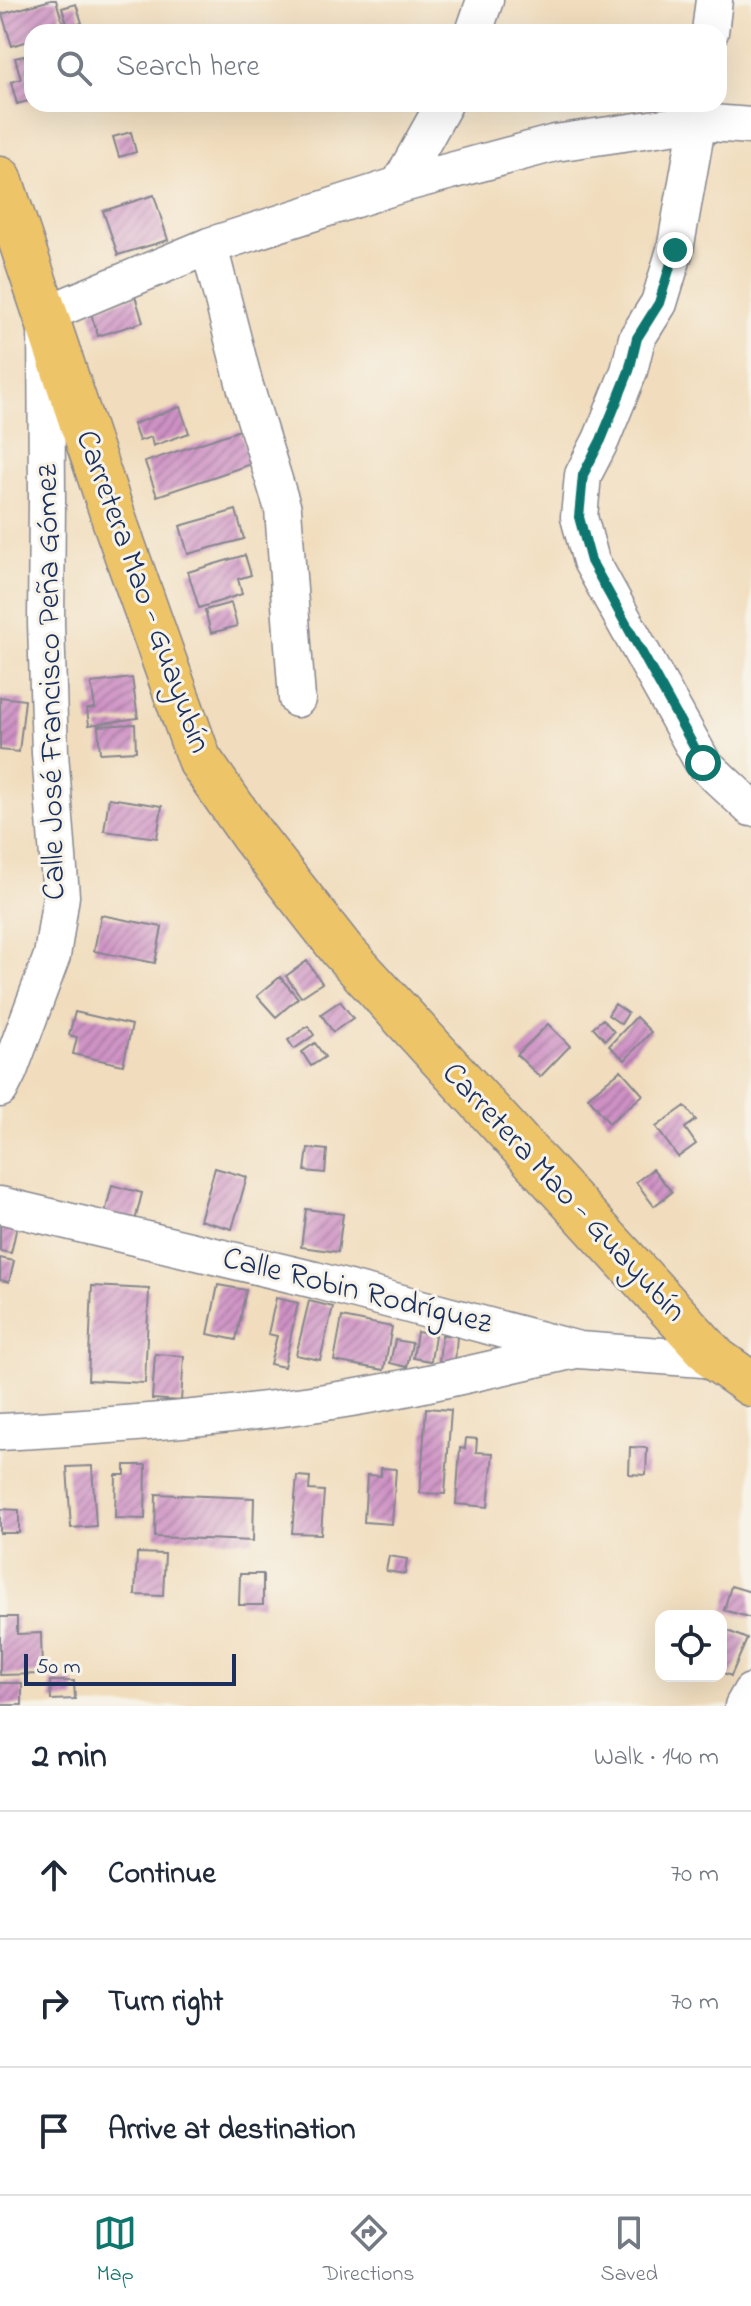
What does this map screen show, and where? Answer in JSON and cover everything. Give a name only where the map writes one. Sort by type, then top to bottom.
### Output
[{"type":"main road","name":"Carretera Mao - Guayubín","points":[[0,179],[115,522],[199,759],[252,835],[342,950],[734,1372]]},
{"type":"street","points":[[477,24],[485,0]]},
{"type":"street","points":[[711,24],[714,0]]},
{"type":"street","points":[[399,185],[440,112]]},
{"type":"street","points":[[700,113],[675,250],[659,303],[637,338],[629,371],[583,475],[579,517],[591,561],[703,763],[751,808]]},
{"type":"street","points":[[46,314],[209,246],[399,185],[555,143],[700,113],[751,126]]},
{"type":"street","points":[[209,246],[245,386],[283,509],[297,699]]},
{"type":"street","name":"Calle José Francisco Peña Gómez","points":[[3,1076],[52,956],[61,896],[50,753],[46,623],[46,314]]},
{"type":"street","name":"Calle Robin Rodríguez","points":[[0,1205],[315,1280],[579,1350],[734,1372]]},
{"type":"street","points":[[0,1432],[269,1410],[347,1399],[579,1350]]},
{"type":"street","points":[[743,1706],[751,1692]]},
{"type":"building","points":[[56,0],[63,24],[24,24],[24,42],[12,46],[2,14]]},
{"type":"building","points":[[76,4],[82,23],[67,24],[62,8]]},
{"type":"building","points":[[24,56],[24,102],[17,104],[11,82],[21,79],[15,58]]},
{"type":"building","points":[[131,132],[136,152],[119,157],[113,137]]},
{"type":"building","points":[[154,195],[168,240],[118,255],[103,211]]},
{"type":"building","points":[[135,296],[143,322],[98,336],[90,310]]},
{"type":"building","points":[[180,407],[189,433],[153,446],[151,437],[139,441],[133,424]]},
{"type":"building","points":[[240,430],[251,464],[157,496],[145,462]]},
{"type":"building","points":[[236,510],[244,539],[188,554],[180,526]]},
{"type":"building","points":[[245,555],[251,575],[238,579],[242,594],[199,608],[188,572]]},
{"type":"building","points":[[231,603],[237,626],[211,633],[205,610]]},
{"type":"building","points":[[132,678],[138,718],[89,725],[87,709],[95,708],[91,683]]},
{"type":"building","points":[[0,697],[25,700],[19,752],[0,750]]},
{"type":"building","points":[[135,724],[136,751],[100,753],[98,726]]},
{"type":"building","points":[[109,798],[162,806],[157,838],[104,831]]},
{"type":"building","points":[[101,915],[162,927],[155,963],[94,951]]},
{"type":"building","points":[[307,961],[322,983],[301,997],[286,976]]},
{"type":"building","points":[[280,977],[298,998],[276,1017],[257,996]]},
{"type":"building","points":[[340,1001],[353,1018],[333,1032],[321,1014]]},
{"type":"building","points":[[615,1004],[628,1013],[621,1024],[608,1015]]},
{"type":"building","points":[[75,1012],[132,1025],[123,1065],[73,1054],[77,1037],[69,1035]]},
{"type":"building","points":[[636,1017],[651,1032],[625,1060],[609,1046]]},
{"type":"building","points":[[603,1019],[614,1032],[605,1040],[593,1027]]},
{"type":"building","points":[[548,1024],[570,1046],[540,1077],[517,1055]]},
{"type":"building","points":[[308,1026],[314,1035],[294,1049],[288,1040]]},
{"type":"building","points":[[315,1043],[325,1057],[311,1066],[302,1052]]},
{"type":"building","points":[[621,1070],[643,1095],[609,1123],[588,1097]]},
{"type":"building","points":[[685,1106],[696,1120],[685,1128],[696,1144],[678,1157],[656,1127]]},
{"type":"building","points":[[308,1148],[327,1150],[325,1173],[305,1171]]},
{"type":"building","points":[[215,1168],[247,1177],[232,1229],[200,1220]]},
{"type":"building","points":[[653,1169],[672,1192],[654,1206],[636,1182]]},
{"type":"building","points":[[112,1185],[142,1193],[135,1221],[105,1213]]},
{"type":"building","points":[[306,1209],[343,1214],[338,1252],[301,1247]]},
{"type":"building","points":[[0,1222],[17,1226],[11,1253],[0,1251]]},
{"type":"building","points":[[0,1258],[14,1261],[9,1282],[0,1280]]},
{"type":"building","points":[[218,1285],[246,1290],[236,1340],[208,1334]]},
{"type":"building","points":[[92,1286],[149,1289],[145,1383],[88,1380]]},
{"type":"building","points":[[276,1298],[298,1303],[284,1367],[270,1364],[277,1336],[268,1334]]},
{"type":"building","points":[[309,1301],[333,1307],[320,1360],[296,1355]]},
{"type":"building","points":[[342,1317],[392,1327],[384,1370],[334,1361]]},
{"type":"building","points":[[417,1332],[435,1335],[431,1361],[413,1358]]},
{"type":"building","points":[[442,1335],[457,1336],[455,1362],[439,1361]]},
{"type":"building","points":[[395,1340],[412,1343],[407,1367],[390,1363]]},
{"type":"building","points":[[155,1354],[184,1356],[181,1401],[152,1399]]},
{"type":"building","points":[[426,1408],[451,1410],[445,1494],[420,1493]]},
{"type":"building","points":[[466,1438],[477,1439],[476,1452],[493,1453],[488,1507],[456,1504],[460,1448],[465,1449]]},
{"type":"building","points":[[630,1447],[647,1448],[646,1475],[629,1474]]},
{"type":"building","points":[[125,1465],[146,1465],[145,1519],[115,1518],[116,1475],[125,1475]]},
{"type":"building","points":[[92,1466],[96,1526],[71,1528],[67,1467]]},
{"type":"building","points":[[381,1468],[396,1469],[392,1524],[364,1522],[367,1475],[381,1476]]},
{"type":"building","points":[[297,1476],[310,1477],[309,1490],[324,1491],[321,1534],[292,1533]]},
{"type":"building","points":[[156,1494],[254,1498],[253,1541],[155,1537]]},
{"type":"building","points":[[0,1509],[19,1510],[19,1533],[0,1533]]},
{"type":"building","points":[[137,1553],[165,1554],[163,1596],[135,1595]]},
{"type":"building","points":[[389,1556],[407,1559],[405,1574],[386,1571]]},
{"type":"building","points":[[240,1574],[263,1574],[263,1605],[239,1605]]},
{"type":"building","points":[[731,1586],[751,1592],[751,1618],[724,1610]]},
{"type":"building","points":[[0,1617],[17,1617],[17,1634],[41,1633],[42,1674],[0,1675]]},
{"type":"building","points":[[727,1631],[747,1639],[731,1676],[727,1674]]},
{"type":"building","points":[[50,1681],[74,1681],[75,1699],[51,1700]]},
{"type":"building","points":[[0,1683],[22,1683],[22,1705],[0,1705]]},
{"type":"route","points":[[675,250],[659,303],[637,338],[629,371],[583,475],[579,517],[591,561],[703,763]]}]
